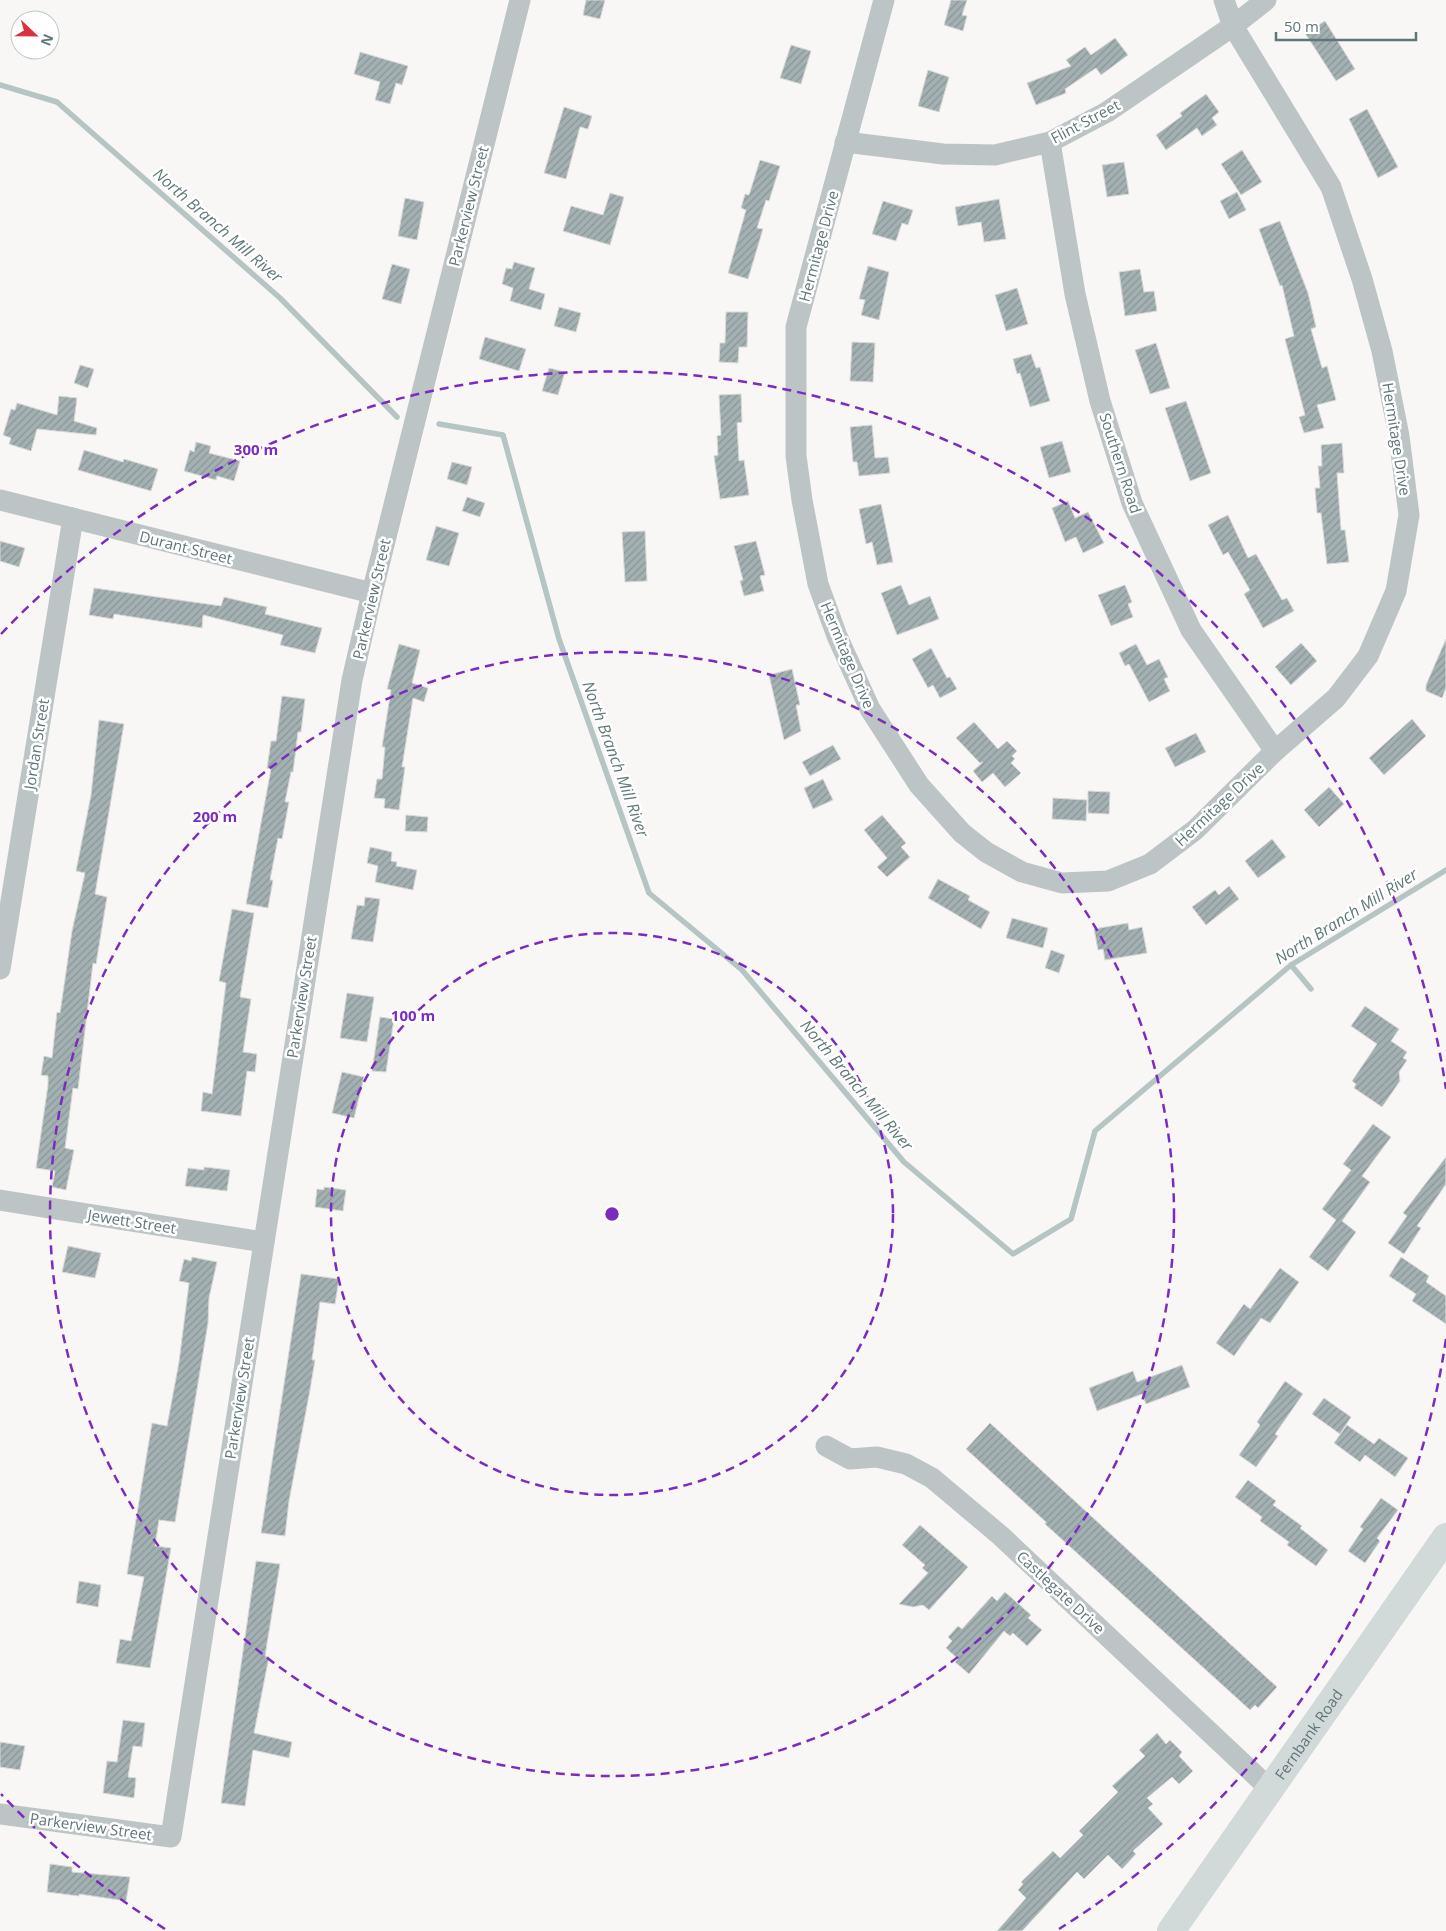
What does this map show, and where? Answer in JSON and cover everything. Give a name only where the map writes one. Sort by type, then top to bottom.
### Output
[{"type":"main road","name":"Fernbank Road","points":[[1171,1931],[1446,1537]]},
{"type":"street","name":"Parkerview Street","points":[[0,1814],[171,1837],[342,730],[372,593],[520,0]]},
{"type":"street","name":"Hermitage Drive","points":[[884,0],[796,327],[796,456],[802,500],[818,584],[837,636],[870,709],[919,786],[986,852],[1022,872],[1062,883],[1108,882],[1150,864],[1195,830],[1275,751],[1336,698],[1368,656],[1396,590],[1409,515],[1399,436],[1382,351],[1362,279],[1331,187],[1233,26],[1224,0]]},
{"type":"street","name":"Flint Street","points":[[845,142],[943,154],[995,155],[1050,142],[1107,112],[1233,26],[1266,0]]},
{"type":"street","name":"Southern Road","points":[[1050,142],[1076,294],[1100,401],[1132,503],[1191,630],[1275,751]]},
{"type":"street","name":"Durant Street","points":[[0,500],[372,593]]},
{"type":"street","name":"Jordan Street","points":[[0,969],[6,896],[73,518]]},
{"type":"street","name":"Jewett Street","points":[[0,1200],[263,1242]]},
{"type":"street","name":"Castlegate Drive","points":[[826,1446],[850,1459],[877,1457],[906,1464],[932,1478],[1001,1536],[1270,1789]]},
{"type":"building","points":[[586,0],[605,0],[600,19],[583,15]]},
{"type":"building","points":[[951,0],[967,0],[962,15],[967,16],[963,31],[944,25]]},
{"type":"building","points":[[1325,21],[1355,69],[1336,81],[1305,33]]},
{"type":"building","points":[[1115,38],[1128,55],[1101,75],[1096,68],[1065,89],[1066,93],[1036,105],[1027,83],[1071,66],[1066,60],[1085,47],[1091,55]]},
{"type":"building","points":[[791,45],[811,51],[801,84],[780,78]]},
{"type":"building","points":[[360,52],[408,66],[402,85],[396,83],[390,104],[375,100],[380,82],[354,74]]},
{"type":"building","points":[[928,70],[949,77],[939,112],[918,106]]},
{"type":"building","points":[[1206,94],[1219,112],[1212,118],[1217,125],[1202,136],[1197,128],[1166,150],[1156,135],[1182,116],[1180,113]]},
{"type":"building","points":[[564,107],[592,116],[588,129],[580,127],[566,179],[544,173]]},
{"type":"building","points":[[1367,109],[1398,167],[1378,178],[1349,119]]},
{"type":"building","points":[[1242,150],[1262,182],[1241,195],[1221,164]]},
{"type":"building","points":[[760,160],[780,166],[769,201],[766,200],[757,228],[763,229],[748,279],[728,273],[746,210],[741,208],[745,194],[749,195]]},
{"type":"building","points":[[1124,162],[1129,194],[1107,197],[1102,165]]},
{"type":"building","points":[[1237,192],[1246,210],[1229,219],[1220,201]]},
{"type":"building","points":[[610,193],[624,197],[610,245],[563,231],[571,206],[603,215]]},
{"type":"building","points":[[405,198],[424,202],[417,240],[398,236]]},
{"type":"building","points":[[999,199],[1006,239],[984,242],[981,222],[958,226],[955,207]]},
{"type":"building","points":[[883,201],[913,210],[908,225],[902,223],[896,241],[872,234]]},
{"type":"building","points":[[1280,221],[1308,293],[1316,327],[1311,329],[1322,368],[1327,366],[1336,400],[1317,405],[1324,428],[1304,433],[1299,417],[1305,415],[1285,339],[1294,336],[1282,285],[1280,286],[1259,229]]},
{"type":"building","points":[[514,262],[535,268],[529,289],[545,294],[541,310],[510,301],[513,288],[502,284],[506,268],[512,269]]},
{"type":"building","points":[[392,264],[410,269],[401,304],[382,299]]},
{"type":"building","points":[[868,266],[889,272],[879,320],[861,315],[865,300],[859,299]]},
{"type":"building","points":[[1140,269],[1144,292],[1154,291],[1157,311],[1125,316],[1119,272]]},
{"type":"building","points":[[1017,288],[1028,324],[1006,331],[995,295]]},
{"type":"building","points":[[559,307],[581,313],[576,332],[554,326]]},
{"type":"building","points":[[726,312],[748,312],[747,347],[739,347],[738,363],[719,362],[720,343],[725,343]]},
{"type":"building","points":[[485,337],[526,349],[519,371],[479,359]]},
{"type":"building","points":[[852,342],[875,343],[873,382],[850,381]]},
{"type":"building","points":[[1156,343],[1170,388],[1150,394],[1135,350]]},
{"type":"building","points":[[1031,354],[1036,368],[1040,367],[1050,401],[1030,407],[1020,373],[1017,374],[1013,359]]},
{"type":"building","points":[[80,365],[94,369],[88,388],[74,383]]},
{"type":"building","points":[[549,368],[565,372],[558,395],[542,391]]},
{"type":"building","points":[[741,394],[742,422],[737,423],[739,461],[744,460],[749,495],[720,499],[714,456],[718,455],[717,436],[721,435],[719,395]]},
{"type":"building","points":[[59,396],[77,398],[74,421],[97,428],[96,435],[37,429],[31,451],[9,444],[11,438],[3,435],[11,409],[15,410],[17,403],[57,415]]},
{"type":"building","points":[[1186,401],[1211,473],[1190,481],[1165,408]]},
{"type":"building","points":[[872,425],[875,458],[888,457],[890,473],[859,476],[857,462],[853,462],[850,427]]},
{"type":"building","points":[[1062,441],[1071,472],[1049,478],[1040,447]]},
{"type":"building","points":[[196,442],[211,446],[209,453],[240,461],[234,481],[217,476],[216,480],[184,471],[190,450],[194,452]]},
{"type":"building","points":[[1342,443],[1344,473],[1337,473],[1341,530],[1345,530],[1349,562],[1327,564],[1321,513],[1317,513],[1315,488],[1320,488],[1318,466],[1322,466],[1321,445]]},
{"type":"building","points":[[84,450],[123,462],[124,459],[158,469],[151,491],[78,470]]},
{"type":"building","points":[[452,462],[472,467],[467,485],[447,479]]},
{"type":"building","points":[[467,497],[485,503],[480,517],[462,511]]},
{"type":"building","points":[[1068,501],[1075,518],[1088,512],[1104,543],[1083,553],[1076,537],[1065,542],[1052,508]]},
{"type":"building","points":[[881,504],[893,562],[877,565],[872,542],[866,544],[859,509]]},
{"type":"building","points":[[1228,515],[1248,558],[1256,554],[1282,600],[1287,598],[1294,611],[1263,628],[1244,594],[1250,590],[1228,552],[1223,555],[1208,525]]},
{"type":"building","points":[[436,526],[459,533],[449,566],[426,560]]},
{"type":"building","points":[[645,531],[647,581],[625,582],[622,532]]},
{"type":"building","points":[[0,541],[25,548],[19,567],[0,561]]},
{"type":"building","points":[[756,541],[765,575],[760,576],[764,591],[744,596],[740,581],[743,580],[734,546]]},
{"type":"building","points":[[901,585],[909,605],[930,596],[939,619],[897,635],[881,593]]},
{"type":"building","points":[[1125,585],[1132,602],[1128,604],[1133,617],[1111,626],[1098,595]]},
{"type":"building","points":[[94,588],[221,606],[224,597],[267,607],[265,614],[322,628],[315,653],[280,645],[283,635],[203,615],[202,628],[114,614],[113,619],[89,615]]},
{"type":"building","points":[[1446,639],[1446,688],[1442,698],[1426,691],[1426,685]]},
{"type":"building","points":[[1301,643],[1317,661],[1291,685],[1275,667]]},
{"type":"building","points":[[399,644],[420,650],[412,683],[428,688],[424,702],[413,698],[402,767],[405,767],[399,810],[384,808],[385,799],[374,798],[377,779],[382,779],[385,747],[382,747],[391,690],[387,689]]},
{"type":"building","points":[[1136,644],[1147,665],[1159,659],[1168,677],[1164,679],[1170,691],[1149,702],[1129,664],[1125,666],[1119,653]]},
{"type":"building","points":[[931,648],[947,678],[950,677],[957,689],[940,698],[933,685],[928,688],[912,659]]},
{"type":"building","points":[[792,669],[800,705],[796,705],[801,731],[784,740],[769,675]]},
{"type":"building","points":[[282,696],[305,699],[301,732],[298,732],[293,772],[291,772],[285,802],[289,802],[282,839],[278,838],[270,880],[273,880],[268,908],[246,904],[271,769],[267,768],[271,741],[276,741]]},
{"type":"building","points":[[1412,719],[1426,736],[1384,775],[1369,758]]},
{"type":"building","points":[[99,720],[124,724],[95,894],[107,897],[96,964],[93,963],[78,1089],[73,1088],[65,1148],[74,1150],[66,1190],[52,1187],[55,1171],[36,1168],[48,1085],[48,1076],[41,1075],[44,1056],[52,1058],[57,1012],[60,1013],[72,931],[85,873],[76,871],[91,795]]},
{"type":"building","points":[[974,722],[998,749],[1007,741],[1017,751],[1012,756],[1015,759],[1011,763],[1021,773],[1005,787],[993,773],[982,782],[973,771],[983,762],[980,763],[956,738]]},
{"type":"building","points":[[1196,733],[1206,752],[1175,767],[1165,748]]},
{"type":"building","points":[[833,745],[841,759],[810,776],[802,762]]},
{"type":"building","points":[[823,779],[833,800],[813,809],[804,788]]},
{"type":"building","points":[[1329,787],[1344,804],[1319,827],[1304,810]]},
{"type":"building","points":[[1088,791],[1110,792],[1109,814],[1088,813]]},
{"type":"building","points":[[1053,798],[1087,800],[1086,821],[1052,819]]},
{"type":"building","points":[[406,815],[428,817],[427,832],[405,831]]},
{"type":"building","points":[[882,815],[906,843],[901,847],[910,857],[887,877],[877,867],[887,858],[864,830]]},
{"type":"building","points":[[1272,839],[1286,857],[1258,878],[1245,861]]},
{"type":"building","points":[[370,847],[392,852],[391,861],[397,862],[396,866],[417,870],[413,890],[375,882],[378,866],[367,863]]},
{"type":"building","points":[[938,879],[970,896],[968,900],[990,912],[981,929],[928,898]]},
{"type":"building","points":[[1229,886],[1239,899],[1206,925],[1192,907],[1215,890],[1219,895]]},
{"type":"building","points":[[365,897],[380,899],[373,942],[351,939],[357,905],[364,906]]},
{"type":"building","points":[[232,909],[254,913],[240,997],[251,999],[243,1052],[257,1054],[255,1072],[247,1071],[241,1116],[201,1111],[203,1092],[212,1094],[226,983],[219,981]]},
{"type":"building","points":[[1012,918],[1048,928],[1043,948],[1006,938]]},
{"type":"building","points":[[1128,923],[1129,930],[1142,927],[1147,953],[1105,960],[1103,949],[1098,950],[1094,929]]},
{"type":"building","points":[[1051,950],[1065,955],[1059,973],[1045,968]]},
{"type":"building","points":[[347,993],[374,997],[367,1042],[340,1038]]},
{"type":"building","points":[[1365,1006],[1399,1029],[1391,1041],[1407,1052],[1403,1058],[1407,1060],[1399,1072],[1400,1081],[1382,1107],[1354,1088],[1356,1084],[1352,1081],[1377,1044],[1351,1026]]},
{"type":"building","points":[[380,1017],[394,1019],[386,1072],[372,1071]]},
{"type":"building","points":[[342,1072],[364,1077],[354,1118],[332,1113]]},
{"type":"building","points":[[1373,1124],[1391,1137],[1362,1176],[1370,1182],[1342,1221],[1356,1232],[1328,1271],[1309,1257],[1336,1220],[1322,1209],[1351,1170],[1343,1164]]},
{"type":"building","points":[[1446,1157],[1446,1184],[1417,1226],[1421,1228],[1404,1254],[1388,1243],[1407,1216],[1403,1213]]},
{"type":"building","points":[[204,1167],[230,1170],[227,1191],[185,1186],[188,1168],[204,1170]]},
{"type":"building","points":[[324,1187],[346,1190],[343,1211],[315,1207],[317,1189],[324,1190]]},
{"type":"building","points":[[68,1246],[101,1253],[95,1278],[62,1272]]},
{"type":"building","points":[[192,1257],[217,1262],[209,1298],[208,1323],[175,1522],[159,1520],[155,1546],[171,1548],[150,1668],[116,1663],[120,1639],[131,1641],[144,1577],[127,1574],[152,1423],[167,1426],[179,1362],[189,1283],[179,1281],[184,1259],[191,1261]]},
{"type":"building","points":[[1401,1257],[1429,1276],[1426,1282],[1446,1296],[1446,1324],[1412,1301],[1416,1294],[1389,1276]]},
{"type":"building","points":[[1280,1268],[1299,1282],[1270,1323],[1261,1318],[1234,1356],[1216,1343],[1244,1304],[1250,1309]]},
{"type":"building","points":[[301,1274],[339,1279],[335,1304],[320,1302],[312,1360],[315,1360],[289,1501],[285,1536],[261,1533]]},
{"type":"building","points":[[1182,1365],[1190,1387],[1146,1404],[1142,1394],[1097,1411],[1089,1388],[1133,1371],[1137,1382]]},
{"type":"building","points":[[1285,1381],[1303,1394],[1275,1434],[1278,1436],[1256,1467],[1239,1455],[1260,1425],[1257,1422]]},
{"type":"building","points":[[1324,1398],[1351,1417],[1340,1434],[1312,1414]]},
{"type":"building","points":[[990,1423],[1277,1687],[1258,1708],[1255,1705],[1250,1710],[1045,1524],[1046,1522],[966,1449]]},
{"type":"building","points":[[1347,1425],[1374,1444],[1379,1438],[1408,1458],[1395,1477],[1365,1455],[1360,1462],[1334,1443]]},
{"type":"building","points":[[1248,1480],[1276,1501],[1273,1505],[1302,1526],[1300,1528],[1328,1550],[1316,1566],[1287,1545],[1289,1542],[1260,1521],[1262,1517],[1235,1497]]},
{"type":"building","points":[[1381,1498],[1398,1510],[1377,1538],[1380,1541],[1365,1563],[1348,1551],[1363,1529],[1360,1527]]},
{"type":"building","points":[[920,1525],[968,1567],[929,1610],[923,1605],[913,1607],[899,1604],[928,1573],[922,1568],[925,1565],[902,1545]]},
{"type":"building","points":[[256,1561],[280,1564],[265,1656],[269,1657],[254,1733],[292,1742],[289,1758],[253,1750],[245,1806],[221,1803]]},
{"type":"building","points":[[79,1581],[101,1585],[98,1607],[76,1603]]},
{"type":"building","points":[[1005,1592],[1031,1615],[1028,1618],[1042,1630],[1027,1646],[1013,1633],[1010,1636],[1004,1631],[969,1674],[955,1662],[958,1659],[946,1648],[952,1641],[948,1637],[958,1626],[962,1629],[992,1596],[997,1601]]},
{"type":"building","points":[[123,1720],[145,1723],[142,1747],[133,1746],[128,1777],[136,1778],[134,1798],[103,1793],[107,1761],[117,1762]]},
{"type":"building","points":[[1157,1733],[1166,1744],[1170,1740],[1182,1752],[1179,1756],[1193,1771],[1179,1784],[1172,1777],[1147,1798],[1153,1804],[1148,1808],[1163,1824],[1133,1851],[1136,1854],[1122,1869],[1108,1855],[1084,1879],[1077,1872],[1022,1931],[997,1931],[1026,1898],[1018,1890],[1023,1884],[1021,1882],[1053,1851],[1060,1858],[1083,1835],[1079,1831],[1118,1792],[1112,1786],[1145,1756],[1139,1750]]},
{"type":"building","points":[[0,1742],[25,1746],[20,1770],[0,1767]]},
{"type":"building","points":[[50,1864],[72,1867],[72,1872],[130,1877],[126,1901],[79,1894],[79,1896],[47,1892]]},
{"type":"waterway","name":"North Branch Mill River","points":[[0,85],[57,102],[280,298],[397,417]]},
{"type":"waterway","name":"North Branch Mill River","points":[[439,424],[503,435],[559,639],[649,893],[742,970],[904,1162],[1013,1254],[1071,1219],[1095,1131],[1291,965],[1446,870]]},
{"type":"waterway","points":[[1291,965],[1311,989]]}]
